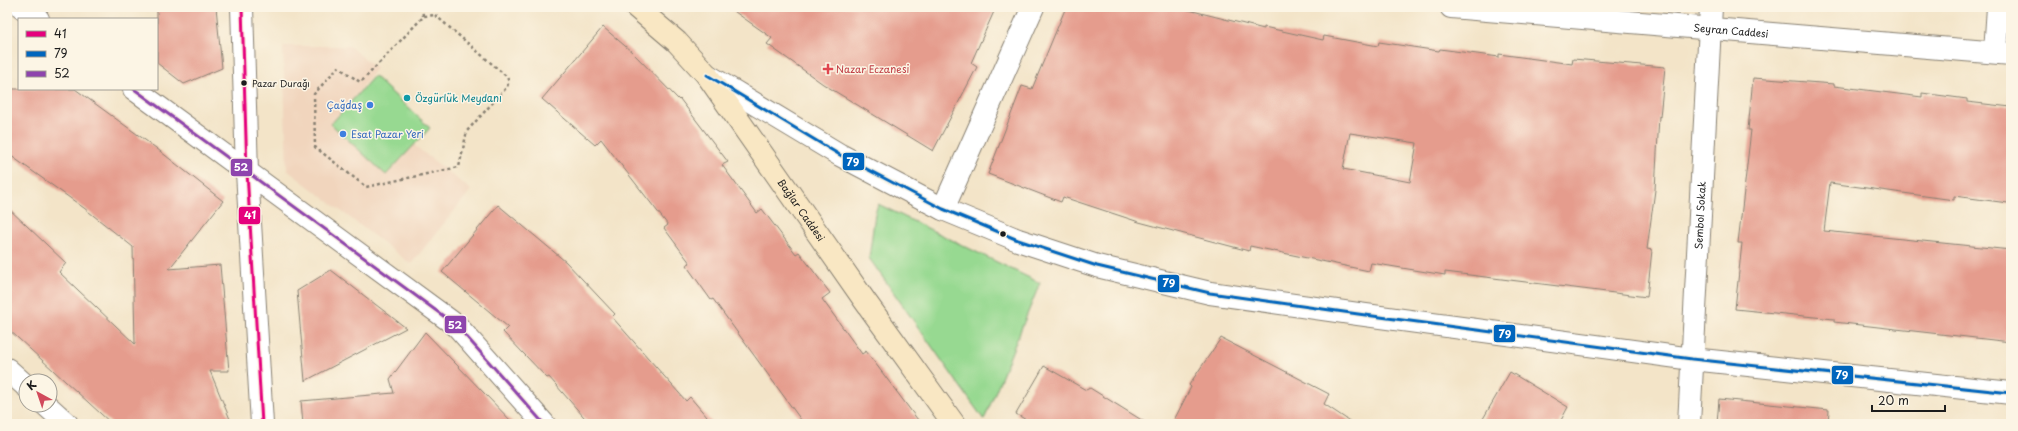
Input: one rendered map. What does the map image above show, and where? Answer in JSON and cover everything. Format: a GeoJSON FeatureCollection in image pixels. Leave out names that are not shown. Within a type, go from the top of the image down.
{"type":"FeatureCollection","features":[{"type":"Feature","properties":{"kind":"main road","name":"Bağlar Caddesi"},"geometry":{"type":"LineString","coordinates":[[636,7],[677,42],[707,75],[864,301],[954,424]]}},
{"type":"Feature","properties":{"kind":"street"},"geometry":{"type":"LineString","coordinates":[[22,7],[37,18]]}},
{"type":"Feature","properties":{"kind":"street"},"geometry":{"type":"LineString","coordinates":[[242,7],[247,172],[262,424]]}},
{"type":"Feature","properties":{"kind":"street"},"geometry":{"type":"LineString","coordinates":[[943,209],[1033,7]]}},
{"type":"Feature","properties":{"kind":"street","name":"Seyran Caddesi"},"geometry":{"type":"LineString","coordinates":[[1451,7],[1709,30],[2003,53]]}},
{"type":"Feature","properties":{"kind":"street","name":"Sembol Sokak"},"geometry":{"type":"LineString","coordinates":[[1689,424],[1711,7]]}},
{"type":"Feature","properties":{"kind":"street"},"geometry":{"type":"LineString","coordinates":[[1998,7],[2003,53]]}},
{"type":"Feature","properties":{"kind":"street"},"geometry":{"type":"LineString","coordinates":[[707,75],[840,155],[943,209],[1018,240],[1097,266],[1210,292],[1692,359],[2011,393]]}},
{"type":"Feature","properties":{"kind":"street"},"geometry":{"type":"LineString","coordinates":[[135,90],[457,326],[544,424]]}},
{"type":"Feature","properties":{"kind":"street"},"geometry":{"type":"LineString","coordinates":[[7,369],[18,379]]}},
{"type":"Feature","properties":{"kind":"street"},"geometry":{"type":"LineString","coordinates":[[55,413],[67,424]]}},
{"type":"Feature","properties":{"kind":"path"},"geometry":{"type":"LineString","coordinates":[[422,7],[424,16]]}},
{"type":"Feature","properties":{"kind":"path"},"geometry":{"type":"LineString","coordinates":[[435,15],[506,76],[509,81],[507,86],[467,131],[459,167],[366,187],[315,147],[314,94],[338,67],[360,82],[424,16],[435,15]]}},
{"type":"Feature","properties":{"kind":"shaded area","name":"Esat Pazar Yeri"},"geometry":{"type":"Polygon","coordinates":[[[283,46],[349,46],[376,68],[354,98],[471,190],[411,264],[287,170],[283,46]]]}},
{"type":"Feature","properties":{"kind":"green space"},"geometry":{"type":"Polygon","coordinates":[[[374,76],[430,128],[386,175],[331,124],[374,76]]]}},
{"type":"Feature","properties":{"kind":"green space"},"geometry":{"type":"Polygon","coordinates":[[[878,204],[1040,283],[984,420],[869,258],[875,214],[878,204]]]}},
{"type":"Feature","properties":{"kind":"building"},"geometry":{"type":"Polygon","coordinates":[[[157,7],[216,7],[222,68],[184,84],[158,64],[157,7]]]}},
{"type":"Feature","properties":{"kind":"building"},"geometry":{"type":"Polygon","coordinates":[[[728,7],[996,7],[971,63],[977,67],[933,151],[823,84],[767,44],[772,38],[728,7]]]}},
{"type":"Feature","properties":{"kind":"building"},"geometry":{"type":"Polygon","coordinates":[[[1066,7],[1177,7],[1264,29],[1264,27],[1323,40],[1324,36],[1378,46],[1379,42],[1439,51],[1440,49],[1499,57],[1499,54],[1572,64],[1573,59],[1665,67],[1660,117],[1659,116],[1655,190],[1647,249],[1652,250],[1647,297],[1445,272],[1445,275],[1371,263],[1369,271],[1250,246],[1249,251],[1139,222],[1063,197],[1061,202],[988,174],[1022,86],[1032,89],[1066,7]],[[1350,133],[1343,169],[1410,182],[1417,143],[1350,133]]]}},
{"type":"Feature","properties":{"kind":"building"},"geometry":{"type":"Polygon","coordinates":[[[603,27],[632,52],[679,100],[680,99],[728,162],[722,165],[757,213],[762,209],[796,254],[799,252],[830,293],[822,299],[862,354],[866,351],[921,424],[804,424],[713,299],[711,300],[686,265],[690,263],[664,228],[668,225],[601,139],[595,145],[542,99],[603,27]]]}},
{"type":"Feature","properties":{"kind":"building"},"geometry":{"type":"Polygon","coordinates":[[[1753,78],[1834,84],[1834,86],[1922,97],[1922,93],[1967,99],[1967,102],[2011,107],[2011,180],[2008,203],[1954,196],[1954,200],[1830,183],[1824,231],[2011,250],[2011,342],[1834,322],[1834,319],[1735,309],[1742,243],[1738,243],[1751,130],[1748,130],[1753,78]]]}},
{"type":"Feature","properties":{"kind":"building"},"geometry":{"type":"Polygon","coordinates":[[[7,89],[76,90],[156,148],[223,201],[169,269],[220,265],[229,371],[210,371],[232,424],[112,424],[58,373],[7,328],[7,207],[66,263],[59,272],[135,344],[133,247],[84,208],[7,153],[7,89]]]}},
{"type":"Feature","properties":{"kind":"building"},"geometry":{"type":"Polygon","coordinates":[[[498,205],[566,262],[615,314],[612,317],[686,401],[690,397],[713,424],[590,424],[549,377],[547,378],[503,332],[508,327],[442,272],[498,205]]]}},
{"type":"Feature","properties":{"kind":"building"},"geometry":{"type":"Polygon","coordinates":[[[331,270],[406,328],[305,381],[297,291],[331,270]]]}},
{"type":"Feature","properties":{"kind":"building"},"geometry":{"type":"Polygon","coordinates":[[[425,332],[514,424],[303,424],[301,401],[394,393],[390,379],[425,332]]]}},
{"type":"Feature","properties":{"kind":"building"},"geometry":{"type":"Polygon","coordinates":[[[1221,338],[1329,394],[1324,404],[1354,424],[1172,424],[1191,387],[1189,385],[1221,338]]]}},
{"type":"Feature","properties":{"kind":"building"},"geometry":{"type":"Polygon","coordinates":[[[1044,366],[1086,390],[1090,388],[1148,424],[1033,424],[1016,414],[1044,366]]]}},
{"type":"Feature","properties":{"kind":"building"},"geometry":{"type":"Polygon","coordinates":[[[1510,372],[1568,407],[1559,424],[1480,424],[1510,372]]]}},
{"type":"Feature","properties":{"kind":"building"},"geometry":{"type":"Polygon","coordinates":[[[1719,399],[1829,410],[1828,424],[1717,424],[1719,399]]]}},
{"type":"Feature","properties":{"kind":"transit line","name":"41"},"geometry":{"type":"LineString","coordinates":[[242,7],[247,172],[262,424]]}},
{"type":"Feature","properties":{"kind":"transit line","name":"79"},"geometry":{"type":"LineString","coordinates":[[707,75],[840,155],[943,209],[1018,240],[1097,266],[1210,293],[1358,314],[1692,359],[2011,393]]}},
{"type":"Feature","properties":{"kind":"transit line","name":"52"},"geometry":{"type":"LineString","coordinates":[[135,90],[457,326],[544,424]]}},
{"type":"Feature","properties":{"kind":"place","name":"Nazar Eczanesi"},"geometry":{"type":"Point","coordinates":[828,69]}},
{"type":"Feature","properties":{"kind":"place","name":"Pazar Durağı"},"geometry":{"type":"Point","coordinates":[244,83]}},
{"type":"Feature","properties":{"kind":"place","name":"Özgürlük Meydanı"},"geometry":{"type":"Point","coordinates":[407,98]}},
{"type":"Feature","properties":{"kind":"place","name":"Çağdaş"},"geometry":{"type":"Point","coordinates":[370,105]}},
{"type":"Feature","properties":{"kind":"place","name":"Esat Pazar Yeri"},"geometry":{"type":"Point","coordinates":[343,134]}}]}
